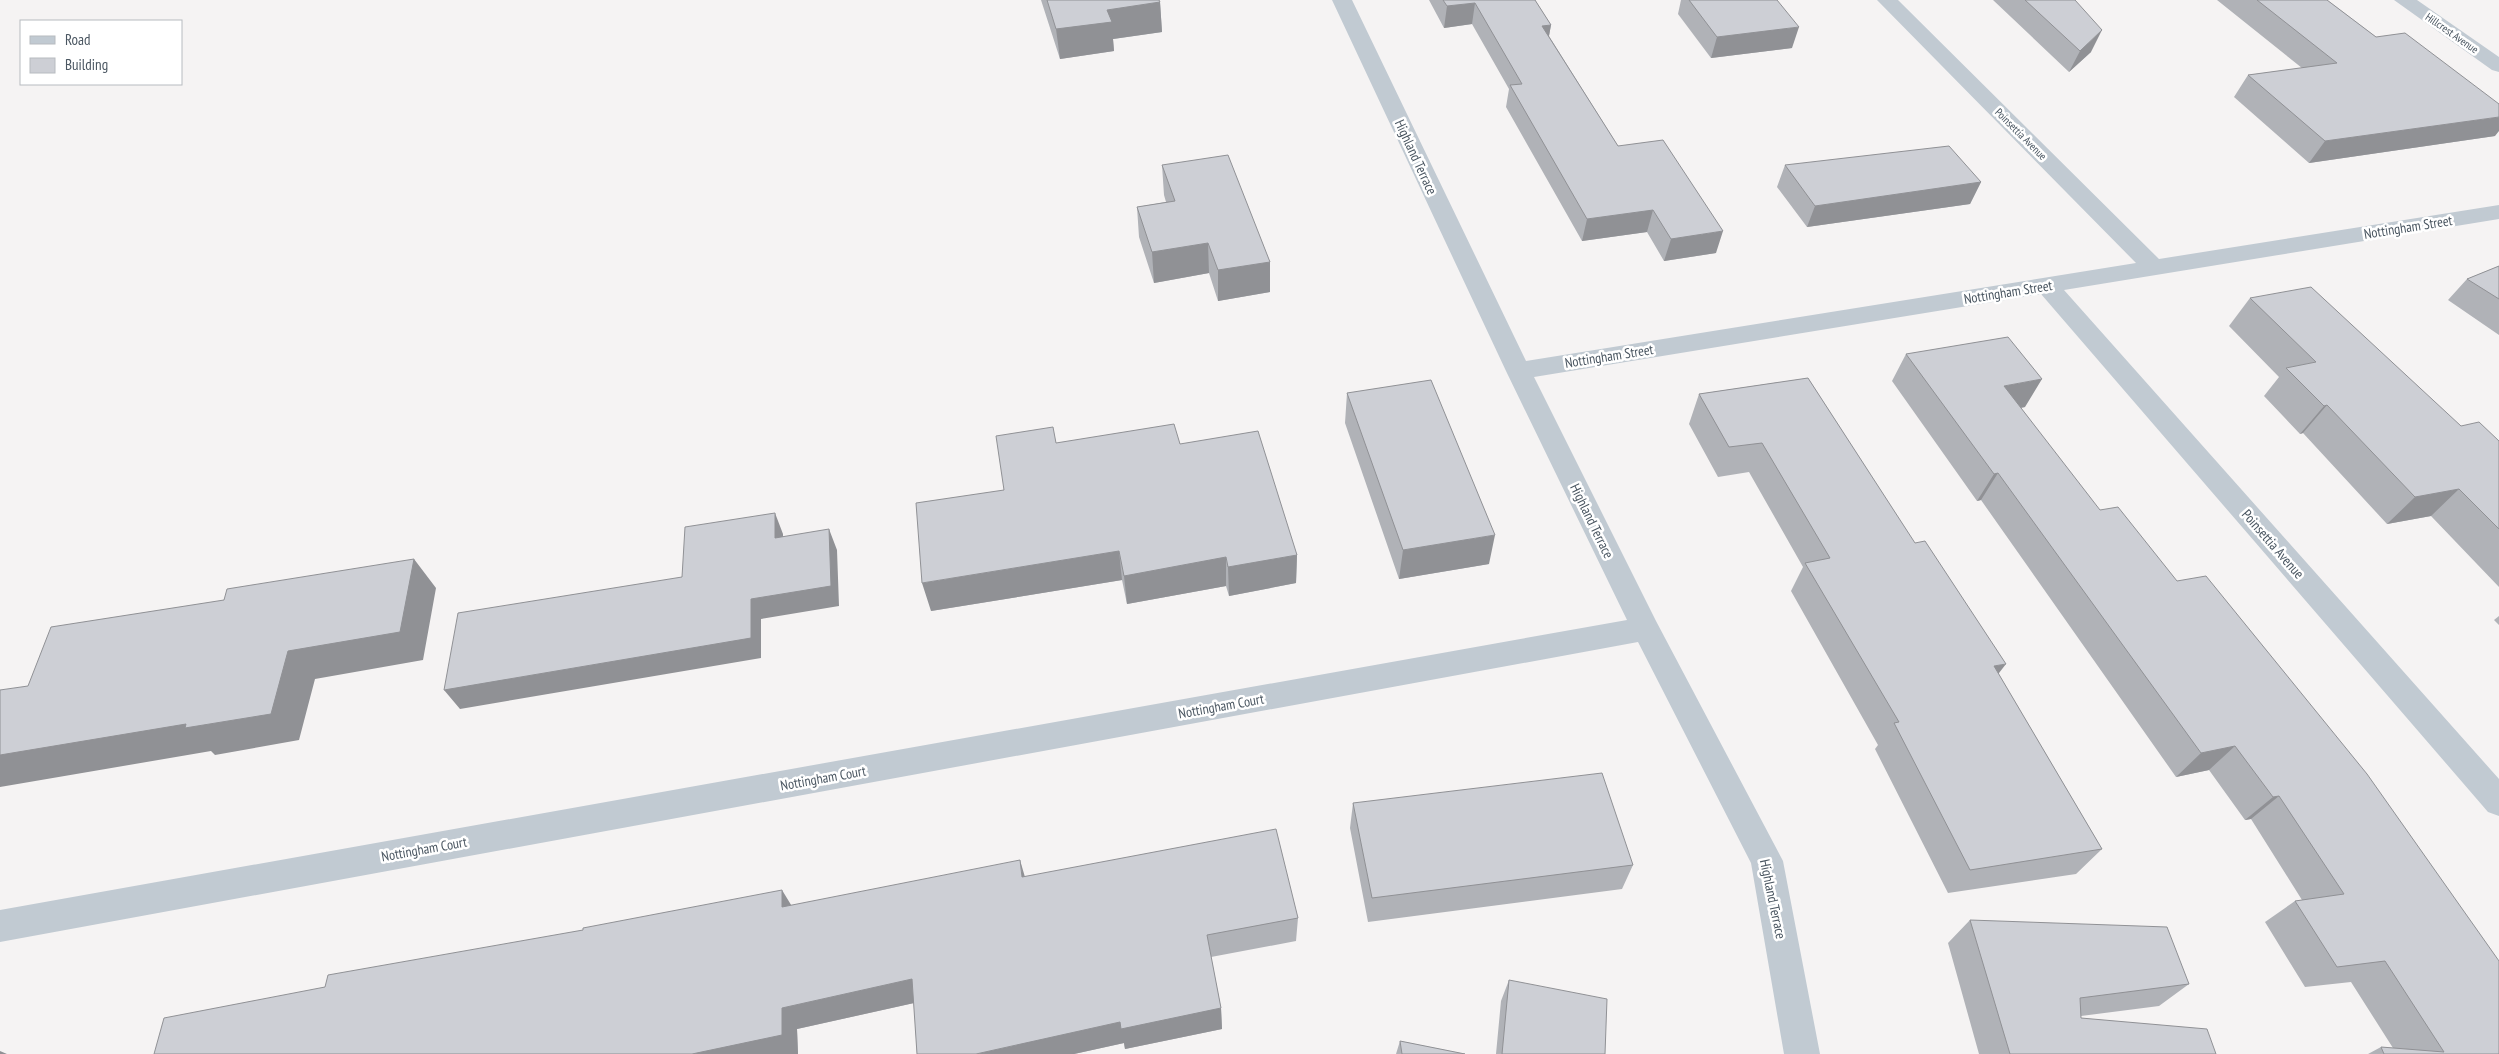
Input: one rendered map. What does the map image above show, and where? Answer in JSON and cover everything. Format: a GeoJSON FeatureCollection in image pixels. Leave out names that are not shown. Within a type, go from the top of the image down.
{"type":"FeatureCollection","features":[{"type":"Feature","properties":{"kind":"street","name":"Highland Terrace"},"geometry":{"type":"LineString","coordinates":[[1342,0],[1518,371],[1646,630],[1767,861],[1802,1054]]}},
{"type":"Feature","properties":{"kind":"street","name":"Poinsettia Avenue"},"geometry":{"type":"LineString","coordinates":[[1887,0],[2155,269]]}},
{"type":"Feature","properties":{"kind":"street","name":"Hillcrest Avenue"},"geometry":{"type":"LineString","coordinates":[[2404,0],[2499,66]]}},
{"type":"Feature","properties":{"kind":"street","name":"Nottingham Street"},"geometry":{"type":"LineString","coordinates":[[1518,371],[2499,212]]}},
{"type":"Feature","properties":{"kind":"street","name":"Poinsettia Avenue"},"geometry":{"type":"LineString","coordinates":[[2047,286],[2499,802]]}},
{"type":"Feature","properties":{"kind":"street","name":"Nottingham Court"},"geometry":{"type":"LineString","coordinates":[[0,926],[1646,630]]}},
{"type":"Feature","properties":{"kind":"building"},"geometry":{"type":"Polygon","coordinates":[[[1047,0],[1159,0],[1160,2],[1107,10],[1112,22],[1056,29],[1047,0]]]}},
{"type":"Feature","properties":{"kind":"building"},"geometry":{"type":"Polygon","coordinates":[[[1443,0],[1535,0],[1551,25],[1542,26],[1618,146],[1663,140],[1723,231],[1671,239],[1653,210],[1587,219],[1510,85],[1522,84],[1475,3],[1447,6],[1443,0]]]}},
{"type":"Feature","properties":{"kind":"building"},"geometry":{"type":"Polygon","coordinates":[[[1689,0],[1777,0],[1799,27],[1717,37],[1689,0]]]}},
{"type":"Feature","properties":{"kind":"building"},"geometry":{"type":"Polygon","coordinates":[[[2025,0],[2075,0],[2102,30],[2080,51],[2025,0]]]}},
{"type":"Feature","properties":{"kind":"building"},"geometry":{"type":"Polygon","coordinates":[[[2257,0],[2327,0],[2376,37],[2405,33],[2499,104],[2499,117],[2325,141],[2248,75],[2337,63],[2257,0]]]}},
{"type":"Feature","properties":{"kind":"building"},"geometry":{"type":"Polygon","coordinates":[[[1949,146],[1981,182],[1815,206],[1785,165],[1949,146]]]}},
{"type":"Feature","properties":{"kind":"building"},"geometry":{"type":"Polygon","coordinates":[[[1228,155],[1270,262],[1218,270],[1208,243],[1152,252],[1137,207],[1175,201],[1162,165],[1228,155]]]}},
{"type":"Feature","properties":{"kind":"building"},"geometry":{"type":"Polygon","coordinates":[[[2499,266],[2499,299],[2467,279],[2499,266]]]}},
{"type":"Feature","properties":{"kind":"building"},"geometry":{"type":"Polygon","coordinates":[[[2311,287],[2461,426],[2479,422],[2499,441],[2499,529],[2459,489],[2415,497],[2327,405],[2324,406],[2286,368],[2316,362],[2250,298],[2311,287]]]}},
{"type":"Feature","properties":{"kind":"building"},"geometry":{"type":"Polygon","coordinates":[[[2008,337],[2042,379],[2004,386],[2100,510],[2118,507],[2177,581],[2206,576],[2367,774],[2499,961],[2499,1054],[2384,1054],[2381,1047],[2444,1052],[2385,961],[2337,967],[2295,901],[2344,894],[2279,796],[2273,797],[2235,746],[2201,753],[1998,473],[1994,474],[1906,354],[2008,337]]]}},
{"type":"Feature","properties":{"kind":"building"},"geometry":{"type":"Polygon","coordinates":[[[1808,378],[1915,543],[1925,541],[2006,664],[1994,666],[2102,849],[1970,870],[1894,723],[1899,722],[1805,563],[1830,558],[1762,443],[1729,447],[1699,394],[1808,378]]]}},
{"type":"Feature","properties":{"kind":"building"},"geometry":{"type":"Polygon","coordinates":[[[1431,380],[1495,535],[1403,550],[1347,393],[1431,380]]]}},
{"type":"Feature","properties":{"kind":"building"},"geometry":{"type":"Polygon","coordinates":[[[1174,424],[1180,444],[1258,431],[1297,555],[1228,567],[1226,557],[1124,576],[1119,551],[922,583],[916,503],[1004,490],[996,436],[1053,427],[1056,443],[1174,424]]]}},
{"type":"Feature","properties":{"kind":"building"},"geometry":{"type":"Polygon","coordinates":[[[775,513],[775,538],[829,529],[831,586],[751,599],[751,638],[444,690],[458,613],[682,577],[685,527],[775,513]]]}},
{"type":"Feature","properties":{"kind":"building"},"geometry":{"type":"Polygon","coordinates":[[[414,559],[400,632],[288,651],[271,714],[185,728],[186,724],[0,755],[0,690],[28,686],[51,627],[224,600],[227,589],[414,559]]]}},
{"type":"Feature","properties":{"kind":"building"},"geometry":{"type":"Polygon","coordinates":[[[1602,773],[1633,865],[1372,898],[1353,803],[1602,773]]]}},
{"type":"Feature","properties":{"kind":"building"},"geometry":{"type":"Polygon","coordinates":[[[1276,829],[1298,918],[1207,935],[1221,1008],[1121,1029],[1120,1022],[976,1054],[917,1054],[912,979],[782,1008],[782,1035],[692,1054],[154,1054],[164,1018],[325,987],[328,975],[583,930],[583,928],[782,890],[782,907],[1020,860],[1022,877],[1276,829]]]}},
{"type":"Feature","properties":{"kind":"building"},"geometry":{"type":"Polygon","coordinates":[[[1970,920],[2167,927],[2189,984],[2080,998],[2081,1018],[2207,1029],[2216,1054],[2010,1054],[1970,920]]]}},
{"type":"Feature","properties":{"kind":"building"},"geometry":{"type":"Polygon","coordinates":[[[1509,980],[1607,999],[1605,1054],[1502,1054],[1509,980]]]}},
{"type":"Feature","properties":{"kind":"building"},"geometry":{"type":"Polygon","coordinates":[[[1400,1041],[1465,1054],[1402,1054],[1400,1041]]]}}]}
